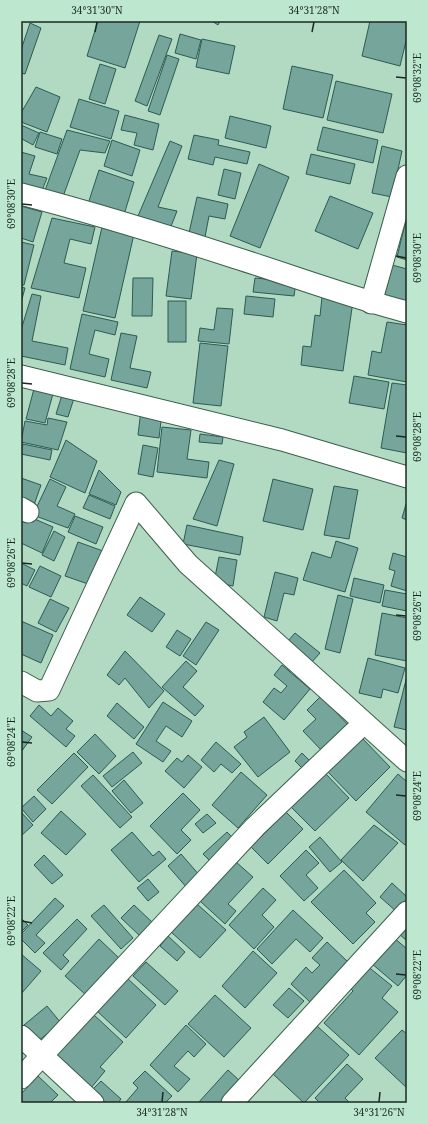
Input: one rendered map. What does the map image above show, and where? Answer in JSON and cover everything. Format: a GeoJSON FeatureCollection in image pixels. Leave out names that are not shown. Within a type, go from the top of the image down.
{"type":"FeatureCollection","features":[{"type":"Feature","properties":{"kind":"street"},"geometry":{"type":"LineString","coordinates":[[371,303],[407,176]]}},
{"type":"Feature","properties":{"kind":"street"},"geometry":{"type":"LineString","coordinates":[[21,194],[106,217],[371,303],[407,312]]}},
{"type":"Feature","properties":{"kind":"street"},"geometry":{"type":"LineString","coordinates":[[21,376],[282,440],[407,477]]}},
{"type":"Feature","properties":{"kind":"street"},"geometry":{"type":"LineString","coordinates":[[21,682],[37,691],[49,690],[136,503],[188,564],[407,761]]}},
{"type":"Feature","properties":{"kind":"street"},"geometry":{"type":"LineString","coordinates":[[21,1078],[255,827],[364,723]]}},
{"type":"Feature","properties":{"kind":"street"},"geometry":{"type":"LineString","coordinates":[[232,1103],[407,912]]}},
{"type":"Feature","properties":{"kind":"street"},"geometry":{"type":"LineString","coordinates":[[21,1036],[93,1103]]}},
{"type":"Feature","properties":{"kind":"building"},"geometry":{"type":"Polygon","coordinates":[[[98,21],[140,21],[125,68],[87,56],[98,21]]]}},
{"type":"Feature","properties":{"kind":"building"},"geometry":{"type":"Polygon","coordinates":[[[212,21],[220,21],[218,25],[212,21]]]}},
{"type":"Feature","properties":{"kind":"building"},"geometry":{"type":"Polygon","coordinates":[[[370,21],[407,21],[407,37],[400,66],[362,56],[370,21]]]}},
{"type":"Feature","properties":{"kind":"building"},"geometry":{"type":"Polygon","coordinates":[[[30,23],[41,28],[25,74],[21,73],[21,50],[30,23]]]}},
{"type":"Feature","properties":{"kind":"building"},"geometry":{"type":"Polygon","coordinates":[[[180,34],[201,40],[196,59],[175,53],[180,34]]]}},
{"type":"Feature","properties":{"kind":"building"},"geometry":{"type":"Polygon","coordinates":[[[159,35],[172,39],[147,106],[135,101],[159,35]]]}},
{"type":"Feature","properties":{"kind":"building"},"geometry":{"type":"Polygon","coordinates":[[[202,39],[235,46],[229,74],[196,67],[202,39]]]}},
{"type":"Feature","properties":{"kind":"building"},"geometry":{"type":"Polygon","coordinates":[[[167,55],[179,59],[160,115],[148,111],[167,55]]]}},
{"type":"Feature","properties":{"kind":"building"},"geometry":{"type":"Polygon","coordinates":[[[100,64],[116,69],[105,104],[89,99],[100,64]]]}},
{"type":"Feature","properties":{"kind":"building"},"geometry":{"type":"Polygon","coordinates":[[[292,66],[333,75],[323,118],[283,109],[292,66]]]}},
{"type":"Feature","properties":{"kind":"building"},"geometry":{"type":"Polygon","coordinates":[[[336,81],[392,94],[383,133],[327,120],[336,81]]]}},
{"type":"Feature","properties":{"kind":"building"},"geometry":{"type":"Polygon","coordinates":[[[36,87],[60,97],[47,132],[21,122],[21,113],[36,87]]]}},
{"type":"Feature","properties":{"kind":"building"},"geometry":{"type":"Polygon","coordinates":[[[79,99],[119,111],[111,139],[70,127],[79,99]]]}},
{"type":"Feature","properties":{"kind":"building"},"geometry":{"type":"Polygon","coordinates":[[[125,115],[159,124],[153,150],[134,145],[137,133],[121,130],[125,115]]]}},
{"type":"Feature","properties":{"kind":"building"},"geometry":{"type":"Polygon","coordinates":[[[230,116],[271,126],[266,148],[225,138],[230,116]]]}},
{"type":"Feature","properties":{"kind":"building"},"geometry":{"type":"Polygon","coordinates":[[[21,125],[39,133],[33,145],[22,139],[21,141],[21,125]]]}},
{"type":"Feature","properties":{"kind":"building"},"geometry":{"type":"Polygon","coordinates":[[[323,127],[378,140],[373,163],[317,150],[323,127]]]}},
{"type":"Feature","properties":{"kind":"building"},"geometry":{"type":"Polygon","coordinates":[[[67,130],[110,141],[105,153],[80,150],[61,202],[43,196],[67,130]]]}},
{"type":"Feature","properties":{"kind":"building"},"geometry":{"type":"Polygon","coordinates":[[[40,132],[62,139],[57,154],[35,147],[40,132]]]}},
{"type":"Feature","properties":{"kind":"building"},"geometry":{"type":"Polygon","coordinates":[[[194,135],[219,140],[218,145],[250,152],[247,164],[215,157],[213,165],[188,159],[194,135]]]}},
{"type":"Feature","properties":{"kind":"building"},"geometry":{"type":"Polygon","coordinates":[[[112,140],[140,150],[132,176],[104,166],[112,140]]]}},
{"type":"Feature","properties":{"kind":"building"},"geometry":{"type":"Polygon","coordinates":[[[170,141],[182,146],[158,207],[177,211],[170,229],[135,223],[170,141]]]}},
{"type":"Feature","properties":{"kind":"building"},"geometry":{"type":"Polygon","coordinates":[[[382,146],[402,151],[392,197],[372,193],[382,146]]]}},
{"type":"Feature","properties":{"kind":"building"},"geometry":{"type":"Polygon","coordinates":[[[21,152],[35,156],[29,174],[47,178],[41,193],[21,187],[21,152]]]}},
{"type":"Feature","properties":{"kind":"building"},"geometry":{"type":"Polygon","coordinates":[[[311,154],[355,164],[350,184],[306,174],[311,154]]]}},
{"type":"Feature","properties":{"kind":"building"},"geometry":{"type":"Polygon","coordinates":[[[259,164],[289,177],[260,248],[230,236],[259,164]]]}},
{"type":"Feature","properties":{"kind":"building"},"geometry":{"type":"Polygon","coordinates":[[[224,169],[241,173],[235,199],[218,195],[224,169]]]}},
{"type":"Feature","properties":{"kind":"building"},"geometry":{"type":"Polygon","coordinates":[[[99,170],[134,182],[123,218],[87,207],[99,170]]]}},
{"type":"Feature","properties":{"kind":"building"},"geometry":{"type":"Polygon","coordinates":[[[330,196],[373,213],[358,249],[315,231],[330,196]]]}},
{"type":"Feature","properties":{"kind":"building"},"geometry":{"type":"Polygon","coordinates":[[[197,197],[228,204],[225,219],[209,216],[205,237],[189,233],[197,197]]]}},
{"type":"Feature","properties":{"kind":"building"},"geometry":{"type":"Polygon","coordinates":[[[21,206],[42,212],[33,242],[21,238],[21,206]]]}},
{"type":"Feature","properties":{"kind":"building"},"geometry":{"type":"Polygon","coordinates":[[[52,218],[95,227],[91,244],[70,239],[64,263],[86,268],[79,298],[31,288],[52,218]]]}},
{"type":"Feature","properties":{"kind":"building"},"geometry":{"type":"Polygon","coordinates":[[[407,220],[407,260],[397,257],[407,220]]]}},
{"type":"Feature","properties":{"kind":"building"},"geometry":{"type":"Polygon","coordinates":[[[102,227],[134,234],[115,318],[83,311],[102,227]]]}},
{"type":"Feature","properties":{"kind":"building"},"geometry":{"type":"Polygon","coordinates":[[[21,242],[34,245],[24,285],[21,285],[21,242]]]}},
{"type":"Feature","properties":{"kind":"building"},"geometry":{"type":"Polygon","coordinates":[[[172,251],[197,254],[191,299],[166,296],[172,251]]]}},
{"type":"Feature","properties":{"kind":"building"},"geometry":{"type":"Polygon","coordinates":[[[392,265],[407,269],[407,303],[384,296],[392,265]]]}},
{"type":"Feature","properties":{"kind":"building"},"geometry":{"type":"Polygon","coordinates":[[[133,278],[153,278],[152,316],[132,316],[133,278]]]}},
{"type":"Feature","properties":{"kind":"building"},"geometry":{"type":"Polygon","coordinates":[[[255,278],[296,282],[294,296],[253,292],[255,278]]]}},
{"type":"Feature","properties":{"kind":"building"},"geometry":{"type":"Polygon","coordinates":[[[21,287],[25,288],[21,303],[21,287]]]}},
{"type":"Feature","properties":{"kind":"building"},"geometry":{"type":"Polygon","coordinates":[[[32,294],[41,296],[32,341],[68,348],[65,365],[21,356],[21,330],[32,294]]]}},
{"type":"Feature","properties":{"kind":"building"},"geometry":{"type":"Polygon","coordinates":[[[246,296],[275,299],[273,317],[244,314],[246,296]]]}},
{"type":"Feature","properties":{"kind":"building"},"geometry":{"type":"Polygon","coordinates":[[[322,297],[353,301],[343,371],[301,365],[303,346],[311,347],[315,315],[320,316],[322,297]]]}},
{"type":"Feature","properties":{"kind":"building"},"geometry":{"type":"Polygon","coordinates":[[[168,301],[186,301],[186,342],[168,342],[168,301]]]}},
{"type":"Feature","properties":{"kind":"building"},"geometry":{"type":"Polygon","coordinates":[[[217,308],[233,309],[229,344],[198,341],[200,328],[214,330],[217,308]]]}},
{"type":"Feature","properties":{"kind":"building"},"geometry":{"type":"Polygon","coordinates":[[[82,314],[118,322],[115,335],[95,330],[89,354],[109,359],[105,377],[70,369],[82,314]]]}},
{"type":"Feature","properties":{"kind":"building"},"geometry":{"type":"Polygon","coordinates":[[[387,322],[407,325],[407,382],[368,375],[372,351],[381,353],[387,322]]]}},
{"type":"Feature","properties":{"kind":"building"},"geometry":{"type":"Polygon","coordinates":[[[121,333],[137,336],[130,368],[151,372],[147,388],[111,380],[121,333]]]}},
{"type":"Feature","properties":{"kind":"building"},"geometry":{"type":"Polygon","coordinates":[[[200,343],[228,346],[221,406],[193,403],[200,343]]]}},
{"type":"Feature","properties":{"kind":"building"},"geometry":{"type":"Polygon","coordinates":[[[354,376],[389,382],[384,409],[349,403],[354,376]]]}},
{"type":"Feature","properties":{"kind":"building"},"geometry":{"type":"Polygon","coordinates":[[[392,383],[407,385],[407,453],[381,448],[392,383]]]}},
{"type":"Feature","properties":{"kind":"building"},"geometry":{"type":"Polygon","coordinates":[[[35,385],[54,390],[45,423],[26,419],[35,385]]]}},
{"type":"Feature","properties":{"kind":"building"},"geometry":{"type":"Polygon","coordinates":[[[63,392],[75,395],[68,417],[56,414],[63,392]]]}},
{"type":"Feature","properties":{"kind":"building"},"geometry":{"type":"Polygon","coordinates":[[[141,410],[162,413],[159,438],[138,435],[141,410]]]}},
{"type":"Feature","properties":{"kind":"building"},"geometry":{"type":"Polygon","coordinates":[[[48,418],[67,422],[58,450],[21,442],[25,421],[47,425],[48,418]]]}},
{"type":"Feature","properties":{"kind":"building"},"geometry":{"type":"Polygon","coordinates":[[[162,427],[191,430],[187,459],[209,462],[207,478],[157,472],[162,427]]]}},
{"type":"Feature","properties":{"kind":"building"},"geometry":{"type":"Polygon","coordinates":[[[200,434],[223,437],[222,444],[199,442],[200,434]]]}},
{"type":"Feature","properties":{"kind":"building"},"geometry":{"type":"Polygon","coordinates":[[[66,440],[97,461],[85,493],[50,477],[66,440]]]}},
{"type":"Feature","properties":{"kind":"building"},"geometry":{"type":"Polygon","coordinates":[[[23,444],[52,450],[50,460],[21,454],[23,444]]]}},
{"type":"Feature","properties":{"kind":"building"},"geometry":{"type":"Polygon","coordinates":[[[143,445],[158,448],[153,477],[138,474],[143,445]]]}},
{"type":"Feature","properties":{"kind":"building"},"geometry":{"type":"Polygon","coordinates":[[[219,460],[234,464],[217,526],[193,519],[219,460]]]}},
{"type":"Feature","properties":{"kind":"building"},"geometry":{"type":"Polygon","coordinates":[[[99,470],[121,492],[116,505],[89,494],[99,470]]]}},
{"type":"Feature","properties":{"kind":"building"},"geometry":{"type":"Polygon","coordinates":[[[21,478],[41,485],[34,505],[21,501],[21,478]]]}},
{"type":"Feature","properties":{"kind":"building"},"geometry":{"type":"Polygon","coordinates":[[[50,479],[66,487],[57,506],[75,514],[68,528],[33,515],[50,479]]]}},
{"type":"Feature","properties":{"kind":"building"},"geometry":{"type":"Polygon","coordinates":[[[273,479],[313,489],[303,530],[263,521],[273,479]]]}},
{"type":"Feature","properties":{"kind":"building"},"geometry":{"type":"Polygon","coordinates":[[[334,486],[358,490],[349,539],[324,535],[334,486]]]}},
{"type":"Feature","properties":{"kind":"building"},"geometry":{"type":"Polygon","coordinates":[[[89,495],[115,506],[110,519],[83,508],[89,495]]]}},
{"type":"Feature","properties":{"kind":"building"},"geometry":{"type":"Polygon","coordinates":[[[407,504],[407,520],[402,518],[407,504]]]}},
{"type":"Feature","properties":{"kind":"building"},"geometry":{"type":"Polygon","coordinates":[[[21,513],[53,527],[42,553],[21,543],[21,513]]]}},
{"type":"Feature","properties":{"kind":"building"},"geometry":{"type":"Polygon","coordinates":[[[75,516],[103,527],[96,544],[68,532],[75,516]]]}},
{"type":"Feature","properties":{"kind":"building"},"geometry":{"type":"Polygon","coordinates":[[[187,525],[243,537],[240,555],[183,544],[187,525]]]}},
{"type":"Feature","properties":{"kind":"building"},"geometry":{"type":"Polygon","coordinates":[[[54,531],[65,537],[54,561],[42,555],[54,531]]]}},
{"type":"Feature","properties":{"kind":"building"},"geometry":{"type":"Polygon","coordinates":[[[336,541],[358,548],[345,592],[303,580],[312,552],[331,558],[336,541]]]}},
{"type":"Feature","properties":{"kind":"building"},"geometry":{"type":"Polygon","coordinates":[[[78,542],[103,551],[91,585],[65,576],[78,542]]]}},
{"type":"Feature","properties":{"kind":"building"},"geometry":{"type":"Polygon","coordinates":[[[393,553],[407,557],[407,591],[391,586],[395,571],[389,569],[393,553]]]}},
{"type":"Feature","properties":{"kind":"building"},"geometry":{"type":"Polygon","coordinates":[[[219,557],[237,560],[233,586],[214,582],[219,557]]]}},
{"type":"Feature","properties":{"kind":"building"},"geometry":{"type":"Polygon","coordinates":[[[21,563],[35,570],[27,586],[21,583],[21,563]]]}},
{"type":"Feature","properties":{"kind":"building"},"geometry":{"type":"Polygon","coordinates":[[[40,566],[61,576],[51,597],[29,587],[40,566]]]}},
{"type":"Feature","properties":{"kind":"building"},"geometry":{"type":"Polygon","coordinates":[[[275,572],[298,578],[294,595],[284,593],[277,621],[264,617],[275,572]]]}},
{"type":"Feature","properties":{"kind":"building"},"geometry":{"type":"Polygon","coordinates":[[[354,578],[384,585],[380,603],[350,596],[354,578]]]}},
{"type":"Feature","properties":{"kind":"building"},"geometry":{"type":"Polygon","coordinates":[[[385,590],[407,594],[407,611],[382,606],[385,590]]]}},
{"type":"Feature","properties":{"kind":"building"},"geometry":{"type":"Polygon","coordinates":[[[338,595],[353,599],[340,653],[325,649],[338,595]]]}},
{"type":"Feature","properties":{"kind":"building"},"geometry":{"type":"Polygon","coordinates":[[[140,597],[165,614],[152,632],[127,615],[140,597]]]}},
{"type":"Feature","properties":{"kind":"building"},"geometry":{"type":"Polygon","coordinates":[[[50,599],[69,608],[56,632],[38,623],[50,599]]]}},
{"type":"Feature","properties":{"kind":"building"},"geometry":{"type":"Polygon","coordinates":[[[382,613],[407,618],[407,661],[375,655],[382,613]]]}},
{"type":"Feature","properties":{"kind":"building"},"geometry":{"type":"Polygon","coordinates":[[[21,621],[53,635],[41,663],[21,654],[21,621]]]}},
{"type":"Feature","properties":{"kind":"building"},"geometry":{"type":"Polygon","coordinates":[[[206,622],[219,630],[196,665],[183,656],[206,622]]]}},
{"type":"Feature","properties":{"kind":"building"},"geometry":{"type":"Polygon","coordinates":[[[177,630],[191,639],[180,656],[166,647],[177,630]]]}},
{"type":"Feature","properties":{"kind":"building"},"geometry":{"type":"Polygon","coordinates":[[[295,633],[320,653],[311,663],[287,642],[295,633]]]}},
{"type":"Feature","properties":{"kind":"building"},"geometry":{"type":"Polygon","coordinates":[[[125,651],[164,691],[149,708],[125,678],[119,685],[107,675],[125,651]]]}},
{"type":"Feature","properties":{"kind":"building"},"geometry":{"type":"Polygon","coordinates":[[[368,658],[405,668],[398,693],[383,689],[381,698],[359,693],[368,658]]]}},
{"type":"Feature","properties":{"kind":"building"},"geometry":{"type":"Polygon","coordinates":[[[186,661],[197,671],[183,687],[204,706],[195,716],[162,687],[186,661]]]}},
{"type":"Feature","properties":{"kind":"building"},"geometry":{"type":"Polygon","coordinates":[[[282,665],[310,689],[284,720],[263,702],[274,688],[281,693],[287,686],[274,675],[282,665]]]}},
{"type":"Feature","properties":{"kind":"building"},"geometry":{"type":"Polygon","coordinates":[[[407,676],[407,730],[394,727],[407,676]]]}},
{"type":"Feature","properties":{"kind":"building"},"geometry":{"type":"Polygon","coordinates":[[[321,696],[350,727],[324,753],[303,731],[316,719],[307,710],[321,696]]]}},
{"type":"Feature","properties":{"kind":"building"},"geometry":{"type":"Polygon","coordinates":[[[163,702],[192,721],[182,737],[166,726],[156,741],[171,751],[163,762],[136,744],[163,702]]]}},
{"type":"Feature","properties":{"kind":"building"},"geometry":{"type":"Polygon","coordinates":[[[117,703],[144,727],[134,739],[107,716],[117,703]]]}},
{"type":"Feature","properties":{"kind":"building"},"geometry":{"type":"Polygon","coordinates":[[[39,705],[51,716],[58,708],[73,721],[66,729],[75,736],[66,747],[30,716],[39,705]]]}},
{"type":"Feature","properties":{"kind":"building"},"geometry":{"type":"Polygon","coordinates":[[[264,717],[290,752],[258,777],[234,747],[247,737],[244,732],[264,717]]]}},
{"type":"Feature","properties":{"kind":"building"},"geometry":{"type":"Polygon","coordinates":[[[21,730],[32,737],[21,752],[21,730]]]}},
{"type":"Feature","properties":{"kind":"building"},"geometry":{"type":"Polygon","coordinates":[[[95,734],[116,756],[99,774],[77,752],[95,734]]]}},
{"type":"Feature","properties":{"kind":"building"},"geometry":{"type":"Polygon","coordinates":[[[362,738],[390,767],[356,801],[328,772],[362,738]]]}},
{"type":"Feature","properties":{"kind":"building"},"geometry":{"type":"Polygon","coordinates":[[[216,742],[241,764],[232,773],[221,764],[214,772],[201,760],[216,742]]]}},
{"type":"Feature","properties":{"kind":"building"},"geometry":{"type":"Polygon","coordinates":[[[133,752],[142,763],[112,787],[103,776],[133,752]]]}},
{"type":"Feature","properties":{"kind":"building"},"geometry":{"type":"Polygon","coordinates":[[[74,753],[88,767],[52,804],[37,790],[74,753]]]}},
{"type":"Feature","properties":{"kind":"building"},"geometry":{"type":"Polygon","coordinates":[[[302,753],[314,765],[307,773],[295,761],[302,753]]]}},
{"type":"Feature","properties":{"kind":"building"},"geometry":{"type":"Polygon","coordinates":[[[188,755],[202,767],[184,788],[165,771],[177,758],[182,762],[188,755]]]}},
{"type":"Feature","properties":{"kind":"building"},"geometry":{"type":"Polygon","coordinates":[[[241,772],[267,795],[238,828],[212,805],[241,772]]]}},
{"type":"Feature","properties":{"kind":"building"},"geometry":{"type":"Polygon","coordinates":[[[325,773],[349,798],[315,831],[291,807],[325,773]]]}},
{"type":"Feature","properties":{"kind":"building"},"geometry":{"type":"Polygon","coordinates":[[[398,774],[407,782],[407,843],[405,845],[366,812],[398,774]]]}},
{"type":"Feature","properties":{"kind":"building"},"geometry":{"type":"Polygon","coordinates":[[[93,775],[132,817],[120,828],[81,786],[93,775]]]}},
{"type":"Feature","properties":{"kind":"building"},"geometry":{"type":"Polygon","coordinates":[[[124,780],[143,803],[131,813],[112,791],[124,780]]]}},
{"type":"Feature","properties":{"kind":"building"},"geometry":{"type":"Polygon","coordinates":[[[183,793],[200,810],[181,830],[191,840],[177,854],[150,826],[183,793]]]}},
{"type":"Feature","properties":{"kind":"building"},"geometry":{"type":"Polygon","coordinates":[[[34,796],[46,809],[33,822],[21,808],[34,796]]]}},
{"type":"Feature","properties":{"kind":"building"},"geometry":{"type":"Polygon","coordinates":[[[61,811],[86,834],[66,855],[41,833],[61,811]]]}},
{"type":"Feature","properties":{"kind":"building"},"geometry":{"type":"Polygon","coordinates":[[[21,812],[33,825],[21,836],[21,812]]]}},
{"type":"Feature","properties":{"kind":"building"},"geometry":{"type":"Polygon","coordinates":[[[286,812],[303,829],[268,864],[251,847],[286,812]]]}},
{"type":"Feature","properties":{"kind":"building"},"geometry":{"type":"Polygon","coordinates":[[[207,814],[216,823],[203,833],[195,824],[207,814]]]}},
{"type":"Feature","properties":{"kind":"building"},"geometry":{"type":"Polygon","coordinates":[[[374,825],[398,843],[363,881],[341,860],[374,825]]]}},
{"type":"Feature","properties":{"kind":"building"},"geometry":{"type":"Polygon","coordinates":[[[132,832],[153,856],[159,851],[166,859],[139,882],[111,850],[132,832]]]}},
{"type":"Feature","properties":{"kind":"building"},"geometry":{"type":"Polygon","coordinates":[[[227,832],[237,842],[213,864],[203,854],[227,832]]]}},
{"type":"Feature","properties":{"kind":"building"},"geometry":{"type":"Polygon","coordinates":[[[320,837],[342,862],[330,872],[309,847],[320,837]]]}},
{"type":"Feature","properties":{"kind":"building"},"geometry":{"type":"Polygon","coordinates":[[[306,850],[319,863],[306,875],[318,888],[304,901],[280,876],[306,850]]]}},
{"type":"Feature","properties":{"kind":"building"},"geometry":{"type":"Polygon","coordinates":[[[181,854],[201,877],[188,889],[168,866],[181,854]]]}},
{"type":"Feature","properties":{"kind":"building"},"geometry":{"type":"Polygon","coordinates":[[[44,855],[63,875],[52,884],[34,865],[44,855]]]}},
{"type":"Feature","properties":{"kind":"building"},"geometry":{"type":"Polygon","coordinates":[[[236,862],[253,877],[228,904],[236,911],[225,924],[200,901],[236,862]]]}},
{"type":"Feature","properties":{"kind":"building"},"geometry":{"type":"Polygon","coordinates":[[[344,870],[376,903],[366,913],[375,922],[353,944],[311,902],[344,870]]]}},
{"type":"Feature","properties":{"kind":"building"},"geometry":{"type":"Polygon","coordinates":[[[148,879],[159,892],[148,901],[137,888],[148,879]]]}},
{"type":"Feature","properties":{"kind":"building"},"geometry":{"type":"Polygon","coordinates":[[[392,883],[407,897],[407,901],[397,912],[380,897],[392,883]]]}},
{"type":"Feature","properties":{"kind":"building"},"geometry":{"type":"Polygon","coordinates":[[[263,888],[276,900],[262,915],[274,927],[254,949],[229,925],[263,888]]]}},
{"type":"Feature","properties":{"kind":"building"},"geometry":{"type":"Polygon","coordinates":[[[55,898],[64,906],[36,935],[45,943],[35,953],[21,939],[21,934],[55,898]]]}},
{"type":"Feature","properties":{"kind":"building"},"geometry":{"type":"Polygon","coordinates":[[[197,904],[226,930],[200,958],[171,932],[197,904]]]}},
{"type":"Feature","properties":{"kind":"building"},"geometry":{"type":"Polygon","coordinates":[[[104,905],[133,938],[121,949],[91,916],[104,905]]]}},
{"type":"Feature","properties":{"kind":"building"},"geometry":{"type":"Polygon","coordinates":[[[134,905],[153,923],[140,936],[121,918],[134,905]]]}},
{"type":"Feature","properties":{"kind":"building"},"geometry":{"type":"Polygon","coordinates":[[[293,910],[323,938],[310,952],[296,939],[272,964],[257,949],[293,910]]]}},
{"type":"Feature","properties":{"kind":"building"},"geometry":{"type":"Polygon","coordinates":[[[21,918],[28,925],[21,932],[21,918]]]}},
{"type":"Feature","properties":{"kind":"building"},"geometry":{"type":"Polygon","coordinates":[[[77,919],[87,929],[63,955],[69,961],[61,970],[43,953],[77,919]]]}},
{"type":"Feature","properties":{"kind":"building"},"geometry":{"type":"Polygon","coordinates":[[[407,923],[407,941],[398,933],[407,923]]]}},
{"type":"Feature","properties":{"kind":"building"},"geometry":{"type":"Polygon","coordinates":[[[168,936],[185,952],[177,961],[160,946],[168,936]]]}},
{"type":"Feature","properties":{"kind":"building"},"geometry":{"type":"Polygon","coordinates":[[[393,937],[407,949],[407,975],[398,986],[371,963],[393,937]]]}},
{"type":"Feature","properties":{"kind":"building"},"geometry":{"type":"Polygon","coordinates":[[[99,939],[120,959],[86,995],[65,976],[99,939]]]}},
{"type":"Feature","properties":{"kind":"building"},"geometry":{"type":"Polygon","coordinates":[[[327,942],[348,962],[311,1003],[291,984],[306,967],[312,973],[320,965],[312,958],[327,942]]]}},
{"type":"Feature","properties":{"kind":"building"},"geometry":{"type":"Polygon","coordinates":[[[253,951],[277,973],[245,1008],[222,986],[253,951]]]}},
{"type":"Feature","properties":{"kind":"building"},"geometry":{"type":"Polygon","coordinates":[[[21,954],[41,971],[21,994],[21,954]]]}},
{"type":"Feature","properties":{"kind":"building"},"geometry":{"type":"Polygon","coordinates":[[[146,962],[178,991],[165,1005],[133,976],[146,962]]]}},
{"type":"Feature","properties":{"kind":"building"},"geometry":{"type":"Polygon","coordinates":[[[366,965],[392,986],[382,998],[398,1012],[359,1055],[324,1023],[353,991],[348,986],[366,965]]]}},
{"type":"Feature","properties":{"kind":"building"},"geometry":{"type":"Polygon","coordinates":[[[127,978],[156,1005],[126,1038],[97,1011],[127,978]]]}},
{"type":"Feature","properties":{"kind":"building"},"geometry":{"type":"Polygon","coordinates":[[[289,988],[304,1001],[288,1018],[273,1005],[289,988]]]}},
{"type":"Feature","properties":{"kind":"building"},"geometry":{"type":"Polygon","coordinates":[[[215,995],[251,1028],[224,1057],[188,1024],[215,995]]]}},
{"type":"Feature","properties":{"kind":"building"},"geometry":{"type":"Polygon","coordinates":[[[47,1006],[61,1023],[38,1041],[24,1025],[47,1006]]]}},
{"type":"Feature","properties":{"kind":"building"},"geometry":{"type":"Polygon","coordinates":[[[94,1015],[123,1042],[100,1067],[105,1071],[91,1088],[56,1056],[94,1015]]]}},
{"type":"Feature","properties":{"kind":"building"},"geometry":{"type":"Polygon","coordinates":[[[186,1025],[206,1044],[194,1057],[188,1051],[174,1066],[190,1079],[178,1092],[150,1065],[186,1025]]]}},
{"type":"Feature","properties":{"kind":"building"},"geometry":{"type":"Polygon","coordinates":[[[317,1026],[349,1055],[304,1103],[273,1074],[317,1026]]]}},
{"type":"Feature","properties":{"kind":"building"},"geometry":{"type":"Polygon","coordinates":[[[402,1030],[407,1034],[407,1088],[375,1058],[402,1030]]]}},
{"type":"Feature","properties":{"kind":"building"},"geometry":{"type":"Polygon","coordinates":[[[347,1064],[363,1079],[345,1098],[350,1103],[320,1103],[315,1098],[347,1064]]]}},
{"type":"Feature","properties":{"kind":"building"},"geometry":{"type":"Polygon","coordinates":[[[228,1070],[241,1082],[222,1103],[198,1103],[228,1070]]]}},
{"type":"Feature","properties":{"kind":"building"},"geometry":{"type":"Polygon","coordinates":[[[145,1071],[172,1096],[165,1103],[125,1103],[138,1088],[133,1083],[145,1071]]]}},
{"type":"Feature","properties":{"kind":"building"},"geometry":{"type":"Polygon","coordinates":[[[38,1076],[58,1095],[50,1103],[21,1103],[21,1094],[38,1076]]]}},
{"type":"Feature","properties":{"kind":"building"},"geometry":{"type":"Polygon","coordinates":[[[101,1081],[121,1099],[118,1103],[106,1103],[92,1090],[101,1081]]]}}]}
